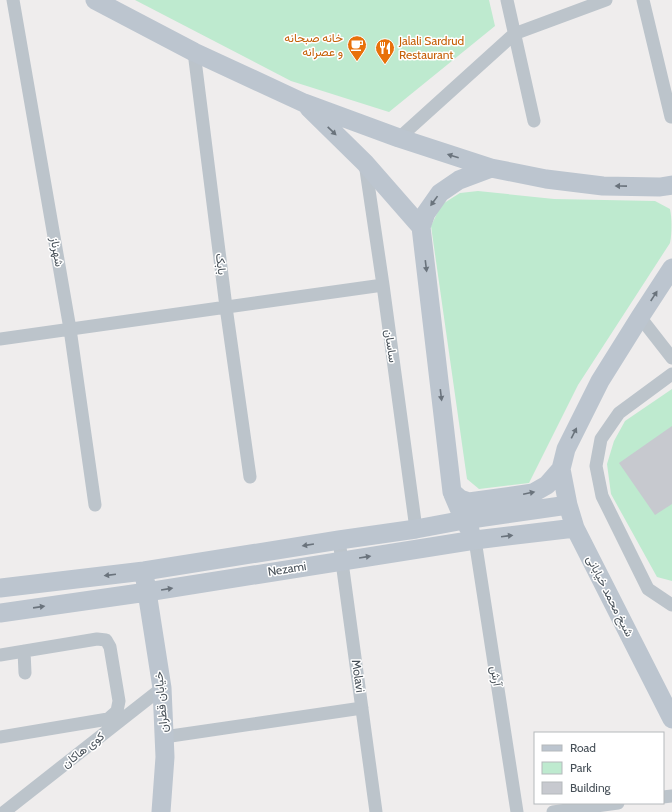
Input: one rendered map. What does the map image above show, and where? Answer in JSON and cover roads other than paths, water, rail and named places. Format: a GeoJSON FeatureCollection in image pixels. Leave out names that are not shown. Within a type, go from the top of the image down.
{"type":"FeatureCollection","features":[{"type":"Feature","properties":{"kind":"main road"},"geometry":{"type":"LineString","coordinates":[[95,0],[194,52],[304,103],[399,138],[490,168],[546,179],[603,186],[668,189]]}},
{"type":"Feature","properties":{"kind":"main road"},"geometry":{"type":"LineString","coordinates":[[304,103],[365,163],[421,228]]}},
{"type":"Feature","properties":{"kind":"main road"},"geometry":{"type":"LineString","coordinates":[[475,540],[464,520],[452,492],[421,228],[426,212],[440,193],[459,180],[490,168]]}},
{"type":"Feature","properties":{"kind":"main road"},"geometry":{"type":"LineString","coordinates":[[452,492],[460,499],[469,502],[534,493],[547,485],[562,469],[566,449],[600,381],[672,268]]}},
{"type":"Feature","properties":{"kind":"main road","name":"شیخ محمد خیابانی"},"geometry":{"type":"LineString","coordinates":[[562,469],[568,505],[575,528],[672,719]]}},
{"type":"Feature","properties":{"kind":"main road","name":"Nezami"},"geometry":{"type":"LineString","coordinates":[[0,588],[144,571],[568,505]]}},
{"type":"Feature","properties":{"kind":"main road","name":"Nezami"},"geometry":{"type":"LineString","coordinates":[[0,613],[146,592],[475,540],[575,528]]}},
{"type":"Feature","properties":{"kind":"main road","name":"خیابان قطران"},"geometry":{"type":"LineString","coordinates":[[144,571],[146,592],[162,688],[165,757],[161,812]]}},
{"type":"Feature","properties":{"kind":"street","name":"شهرناز"},"geometry":{"type":"LineString","coordinates":[[13,0],[70,329],[95,505]]}},
{"type":"Feature","properties":{"kind":"street"},"geometry":{"type":"LineString","coordinates":[[507,0],[534,121]]}},
{"type":"Feature","properties":{"kind":"street"},"geometry":{"type":"LineString","coordinates":[[399,138],[514,34],[606,0]]}},
{"type":"Feature","properties":{"kind":"street"},"geometry":{"type":"LineString","coordinates":[[643,0],[671,117]]}},
{"type":"Feature","properties":{"kind":"street","name":"بابک"},"geometry":{"type":"LineString","coordinates":[[194,52],[226,307],[250,477]]}},
{"type":"Feature","properties":{"kind":"street","name":"ساسان"},"geometry":{"type":"LineString","coordinates":[[365,163],[416,529]]}},
{"type":"Feature","properties":{"kind":"street"},"geometry":{"type":"LineString","coordinates":[[0,339],[383,285]]}},
{"type":"Feature","properties":{"kind":"street"},"geometry":{"type":"LineString","coordinates":[[640,317],[672,358]]}},
{"type":"Feature","properties":{"kind":"street"},"geometry":{"type":"LineString","coordinates":[[672,374],[619,413],[601,439],[596,466],[602,496],[648,589],[672,604]]}},
{"type":"Feature","properties":{"kind":"street","name":"Molavi"},"geometry":{"type":"LineString","coordinates":[[339,540],[376,812]]}},
{"type":"Feature","properties":{"kind":"street","name":"آرش"},"geometry":{"type":"LineString","coordinates":[[475,540],[517,812]]}},
{"type":"Feature","properties":{"kind":"street"},"geometry":{"type":"LineString","coordinates":[[0,655],[97,639],[106,640],[110,647],[119,701],[117,711],[108,719],[0,736]]}},
{"type":"Feature","properties":{"kind":"street"},"geometry":{"type":"LineString","coordinates":[[24,651],[25,673]]}},
{"type":"Feature","properties":{"kind":"street","name":"کوی هاکان"},"geometry":{"type":"LineString","coordinates":[[4,812],[162,688]]}},
{"type":"Feature","properties":{"kind":"street"},"geometry":{"type":"LineString","coordinates":[[164,737],[362,708]]}},
{"type":"Feature","properties":{"kind":"street"},"geometry":{"type":"LineString","coordinates":[[553,812],[572,811],[612,804]]}},
{"type":"Feature","properties":{"kind":"place","name":"خانه صبحانه و عصرانه"},"geometry":{"type":"Point","coordinates":[357,62]}},
{"type":"Feature","properties":{"kind":"place","name":"Jalali Sardrud Restaurant"},"geometry":{"type":"Point","coordinates":[385,65]}}]}
